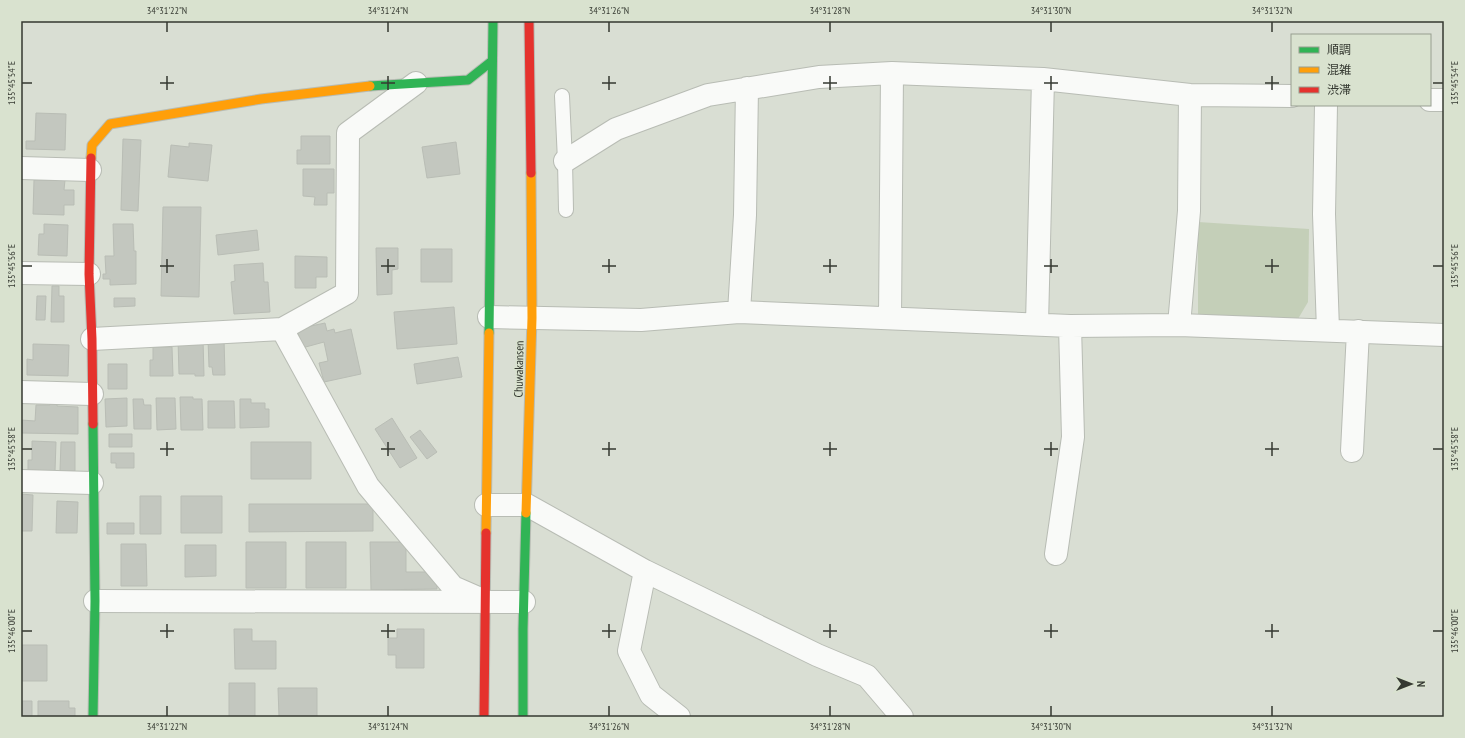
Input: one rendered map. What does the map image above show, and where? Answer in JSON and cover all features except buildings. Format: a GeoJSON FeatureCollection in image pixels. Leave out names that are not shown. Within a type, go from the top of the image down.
{"type":"FeatureCollection","features":[{"type":"Feature","properties":{"kind":"main road"},"geometry":{"type":"LineString","coordinates":[[484,717],[493,21]]}},
{"type":"Feature","properties":{"kind":"main road","name":"Chuwakansen"},"geometry":{"type":"LineString","coordinates":[[522,717],[532,318],[529,21]]}},
{"type":"Feature","properties":{"kind":"main road"},"geometry":{"type":"LineString","coordinates":[[93,717],[95,601],[92,483],[92,339],[89,274],[90,170],[92,145],[110,124],[261,99],[374,86],[468,80],[492,61]]}},
{"type":"Feature","properties":{"kind":"street"},"geometry":{"type":"LineString","coordinates":[[890,318],[892,74]]}},
{"type":"Feature","properties":{"kind":"street"},"geometry":{"type":"LineString","coordinates":[[565,161],[616,129],[708,95],[819,77],[892,74],[1043,79],[1190,95],[1291,96]]}},
{"type":"Feature","properties":{"kind":"street"},"geometry":{"type":"LineString","coordinates":[[1036,324],[1043,79]]}},
{"type":"Feature","properties":{"kind":"street"},"geometry":{"type":"LineString","coordinates":[[92,339],[282,329],[347,293],[348,133],[416,83]]}},
{"type":"Feature","properties":{"kind":"street"},"geometry":{"type":"LineString","coordinates":[[739,312],[746,215],[748,88]]}},
{"type":"Feature","properties":{"kind":"street"},"geometry":{"type":"LineString","coordinates":[[1179,324],[1189,211],[1190,95]]}},
{"type":"Feature","properties":{"kind":"street"},"geometry":{"type":"LineString","coordinates":[[1431,100],[1444,100]]}},
{"type":"Feature","properties":{"kind":"street"},"geometry":{"type":"LineString","coordinates":[[1326,106],[1324,214],[1328,330]]}},
{"type":"Feature","properties":{"kind":"street"},"geometry":{"type":"LineString","coordinates":[[21,168],[90,170]]}},
{"type":"Feature","properties":{"kind":"street"},"geometry":{"type":"LineString","coordinates":[[21,273],[89,274]]}},
{"type":"Feature","properties":{"kind":"street"},"geometry":{"type":"LineString","coordinates":[[489,317],[640,320],[739,312],[1070,326],[1179,324],[1444,335]]}},
{"type":"Feature","properties":{"kind":"street"},"geometry":{"type":"LineString","coordinates":[[1056,554],[1073,437],[1070,326]]}},
{"type":"Feature","properties":{"kind":"street"},"geometry":{"type":"LineString","coordinates":[[282,329],[368,486],[453,587],[485,601]]}},
{"type":"Feature","properties":{"kind":"street"},"geometry":{"type":"LineString","coordinates":[[1352,451],[1358,331]]}},
{"type":"Feature","properties":{"kind":"street"},"geometry":{"type":"LineString","coordinates":[[21,392],[92,394]]}},
{"type":"Feature","properties":{"kind":"street"},"geometry":{"type":"LineString","coordinates":[[21,480],[92,483]]}},
{"type":"Feature","properties":{"kind":"street"},"geometry":{"type":"LineString","coordinates":[[486,505],[527,504],[644,571],[817,655],[867,676],[902,717]]}},
{"type":"Feature","properties":{"kind":"street"},"geometry":{"type":"LineString","coordinates":[[644,571],[629,651],[651,695],[679,717]]}},
{"type":"Feature","properties":{"kind":"street"},"geometry":{"type":"LineString","coordinates":[[95,601],[524,602]]}},
{"type":"Feature","properties":{"kind":"lane"},"geometry":{"type":"LineString","coordinates":[[562,96],[566,210]]}},
{"type":"Feature","properties":{"kind":"green space"},"geometry":{"type":"Polygon","coordinates":[[[1198,222],[1309,229],[1308,302],[1295,324],[1198,321],[1198,222]]]}},
{"type":"Feature","properties":{"kind":"traffic: fast"},"geometry":{"type":"LineString","coordinates":[[489,333],[493,21]]}},
{"type":"Feature","properties":{"kind":"traffic: fast"},"geometry":{"type":"LineString","coordinates":[[370,86],[468,80],[492,61]]}},
{"type":"Feature","properties":{"kind":"traffic: fast"},"geometry":{"type":"LineString","coordinates":[[93,424],[95,601],[93,717]]}},
{"type":"Feature","properties":{"kind":"traffic: fast"},"geometry":{"type":"LineString","coordinates":[[523,717],[523,629],[526,513]]}},
{"type":"Feature","properties":{"kind":"traffic: slow"},"geometry":{"type":"LineString","coordinates":[[91,158],[92,145],[110,124],[261,99],[370,86]]}},
{"type":"Feature","properties":{"kind":"traffic: slow"},"geometry":{"type":"LineString","coordinates":[[526,513],[532,318],[531,173]]}},
{"type":"Feature","properties":{"kind":"traffic: slow"},"geometry":{"type":"LineString","coordinates":[[486,533],[489,333]]}},
{"type":"Feature","properties":{"kind":"traffic: jam"},"geometry":{"type":"LineString","coordinates":[[529,21],[531,173]]}},
{"type":"Feature","properties":{"kind":"traffic: jam"},"geometry":{"type":"LineString","coordinates":[[91,158],[89,274],[92,339],[93,424]]}},
{"type":"Feature","properties":{"kind":"traffic: jam"},"geometry":{"type":"LineString","coordinates":[[484,717],[486,533]]}}]}
